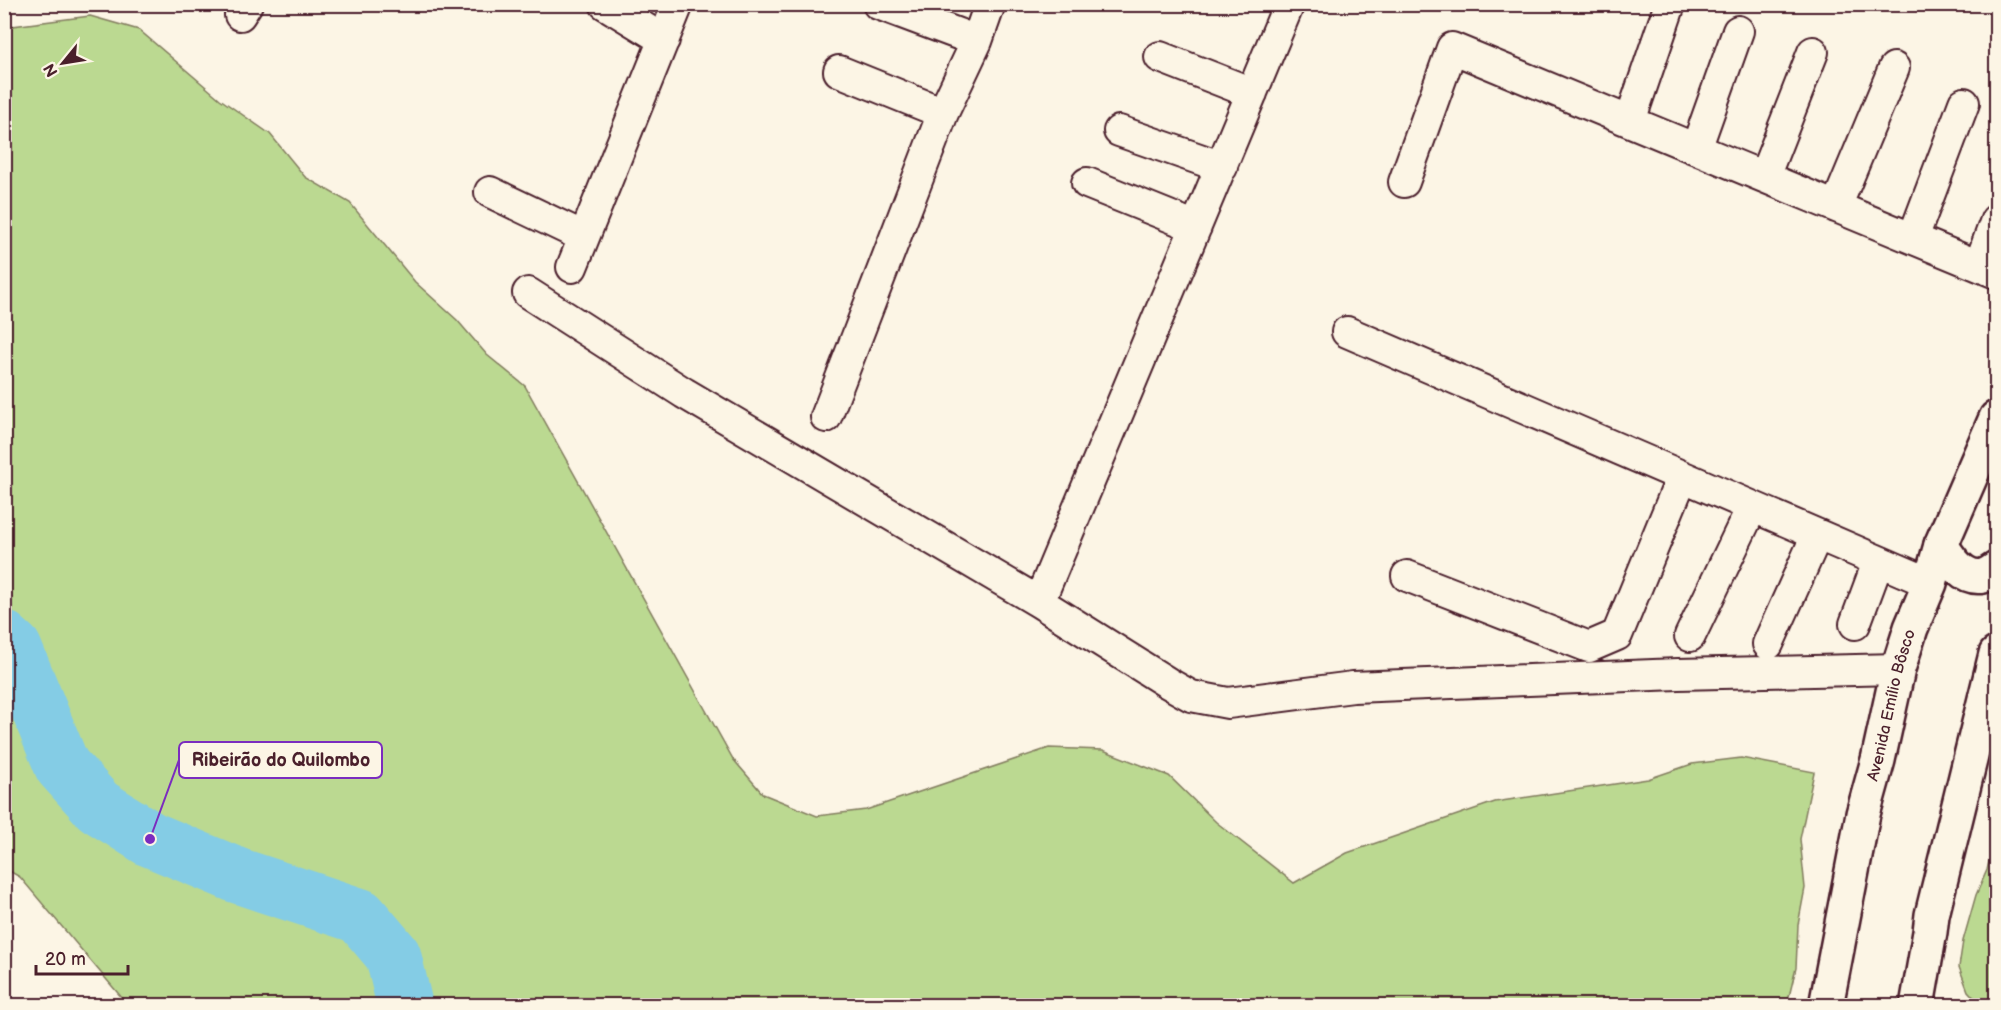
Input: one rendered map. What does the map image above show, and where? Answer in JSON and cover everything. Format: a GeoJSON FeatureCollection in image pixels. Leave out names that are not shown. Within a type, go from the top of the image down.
{"type":"FeatureCollection","features":[{"type":"Feature","properties":{"kind":"main road","name":"Avenida Emílio Bôsco"},"geometry":{"type":"LineString","coordinates":[[1826,1005],[1863,814],[1878,760],[1898,669],[1911,628],[1930,583],[1941,545],[1996,418]]}},
{"type":"Feature","properties":{"kind":"main road"},"geometry":{"type":"LineString","coordinates":[[1941,545],[1950,559],[1965,573],[1983,576],[1996,569]]}},
{"type":"Feature","properties":{"kind":"main road"},"geometry":{"type":"LineString","coordinates":[[1917,1005],[1934,903],[1996,654]]}},
{"type":"Feature","properties":{"kind":"street"},"geometry":{"type":"LineString","coordinates":[[605,4],[664,40]]}},
{"type":"Feature","properties":{"kind":"street"},"geometry":{"type":"LineString","coordinates":[[572,267],[678,4]]}},
{"type":"Feature","properties":{"kind":"street"},"geometry":{"type":"LineString","coordinates":[[878,4],[976,40]]}},
{"type":"Feature","properties":{"kind":"street"},"geometry":{"type":"LineString","coordinates":[[826,417],[943,113],[990,4]]}},
{"type":"Feature","properties":{"kind":"street"},"geometry":{"type":"LineString","coordinates":[[1039,602],[1289,4]]}},
{"type":"Feature","properties":{"kind":"street"},"geometry":{"type":"LineString","coordinates":[[1630,121],[1669,7]]}},
{"type":"Feature","properties":{"kind":"street"},"geometry":{"type":"LineString","coordinates":[[1696,148],[1738,31]]}},
{"type":"Feature","properties":{"kind":"street"},"geometry":{"type":"LineString","coordinates":[[1404,182],[1452,48],[1988,269],[1996,220]]}},
{"type":"Feature","properties":{"kind":"street"},"geometry":{"type":"LineString","coordinates":[[1764,177],[1813,52]]}},
{"type":"Feature","properties":{"kind":"street"},"geometry":{"type":"LineString","coordinates":[[1160,57],[1252,93]]}},
{"type":"Feature","properties":{"kind":"street"},"geometry":{"type":"LineString","coordinates":[[1836,207],[1894,68]]}},
{"type":"Feature","properties":{"kind":"street"},"geometry":{"type":"LineString","coordinates":[[839,71],[943,113]]}},
{"type":"Feature","properties":{"kind":"street"},"geometry":{"type":"LineString","coordinates":[[1913,238],[1964,103]]}},
{"type":"Feature","properties":{"kind":"street"},"geometry":{"type":"LineString","coordinates":[[1119,131],[1221,167]]}},
{"type":"Feature","properties":{"kind":"street"},"geometry":{"type":"LineString","coordinates":[[1087,183],[1196,227]]}},
{"type":"Feature","properties":{"kind":"street"},"geometry":{"type":"LineString","coordinates":[[490,192],[584,237]]}},
{"type":"Feature","properties":{"kind":"street"},"geometry":{"type":"LineString","coordinates":[[528,293],[684,393],[1039,602],[1191,696],[1228,703],[1353,687],[1678,674],[1898,669]]}},
{"type":"Feature","properties":{"kind":"street"},"geometry":{"type":"LineString","coordinates":[[1347,332],[1930,583]]}},
{"type":"Feature","properties":{"kind":"street"},"geometry":{"type":"LineString","coordinates":[[1407,576],[1589,647],[1617,635],[1682,477]]}},
{"type":"Feature","properties":{"kind":"street"},"geometry":{"type":"LineString","coordinates":[[1690,636],[1752,507]]}},
{"type":"Feature","properties":{"kind":"street"},"geometry":{"type":"LineString","coordinates":[[1768,644],[1816,535]]}},
{"type":"Feature","properties":{"kind":"street"},"geometry":{"type":"LineString","coordinates":[[1855,624],[1878,562]]}},
{"type":"Feature","properties":{"kind":"green space"},"geometry":{"type":"Polygon","coordinates":[[[90,16],[139,30],[220,99],[270,134],[305,177],[350,203],[415,282],[457,320],[487,355],[525,386],[733,759],[763,794],[817,816],[866,810],[1049,748],[1103,750],[1169,776],[1216,822],[1294,883],[1347,853],[1495,802],[1648,779],[1692,764],[1741,758],[1814,772],[1800,839],[1805,888],[1798,925],[1796,968],[1787,1005],[128,1005],[20,877],[4,868],[5,27],[90,16]]]}},
{"type":"Feature","properties":{"kind":"green space"},"geometry":{"type":"Polygon","coordinates":[[[1996,833],[1996,1005],[1981,1005],[1968,991],[1959,967],[1963,941],[1976,895],[1987,870],[1996,833]]]}},
{"type":"Feature","properties":{"kind":"waterway"},"geometry":{"type":"LineString","coordinates":[[4,639],[14,648],[62,766],[98,806],[150,839],[236,875],[360,916],[393,955],[405,1006]]}},
{"type":"Feature","properties":{"kind":"place","name":"Ribeirão do Quilombo"},"geometry":{"type":"Point","coordinates":[150,839]}}]}
